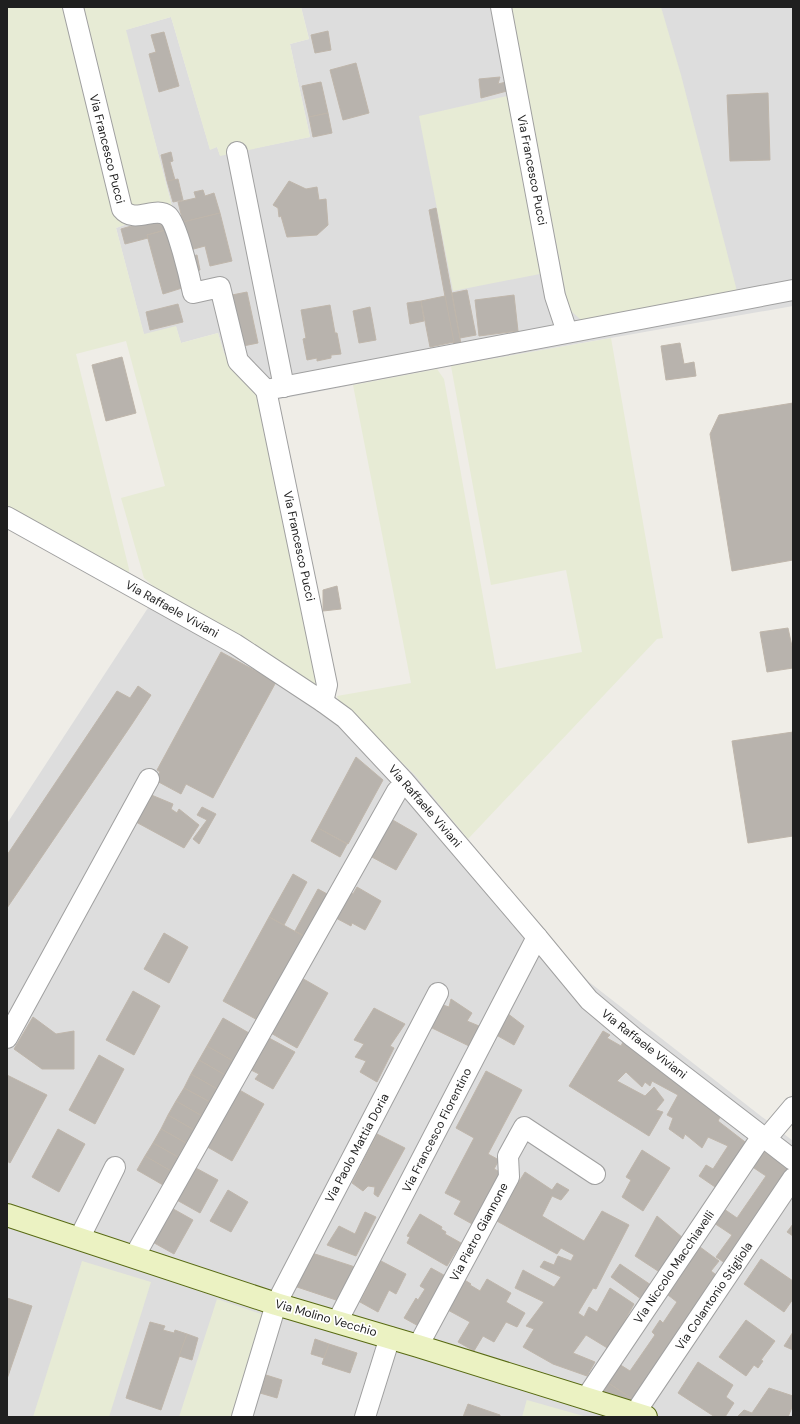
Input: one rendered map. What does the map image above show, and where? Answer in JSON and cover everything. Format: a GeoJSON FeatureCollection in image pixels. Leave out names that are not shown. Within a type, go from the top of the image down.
{"type":"FeatureCollection","features":[{"type":"Feature","properties":{"kind":"street","name":"Via Francesco Pucci"},"geometry":{"type":"LineString","coordinates":[[73,7],[122,209],[126,214],[136,216],[163,213],[170,217],[177,232],[194,293],[220,287],[238,361],[275,389]]}},
{"type":"Feature","properties":{"kind":"street","name":"Via Francesco Pucci"},"geometry":{"type":"LineString","coordinates":[[501,7],[555,296],[567,332]]}},
{"type":"Feature","properties":{"kind":"street","name":"Via Francesco Pucci"},"geometry":{"type":"LineString","coordinates":[[237,152],[275,389],[326,685],[323,702]]}},
{"type":"Feature","properties":{"kind":"street"},"geometry":{"type":"LineString","coordinates":[[275,389],[793,290]]}},
{"type":"Feature","properties":{"kind":"street","name":"Via Raffaele Viviani"},"geometry":{"type":"LineString","coordinates":[[7,517],[234,644],[345,718],[403,780],[589,1000],[633,1037],[793,1160]]}},
{"type":"Feature","properties":{"kind":"street"},"geometry":{"type":"LineString","coordinates":[[7,1038],[149,779]]}},
{"type":"Feature","properties":{"kind":"street"},"geometry":{"type":"LineString","coordinates":[[134,1257],[397,791]]}},
{"type":"Feature","properties":{"kind":"street","name":"Via Francesco Fiorentino"},"geometry":{"type":"LineString","coordinates":[[337,1322],[537,937]]}},
{"type":"Feature","properties":{"kind":"street","name":"Via Paolo Mattia Doria"},"geometry":{"type":"LineString","coordinates":[[242,1417],[276,1304],[438,993]]}},
{"type":"Feature","properties":{"kind":"street","name":"Via Niccolo Macchiavelli"},"geometry":{"type":"LineString","coordinates":[[586,1398],[764,1138],[793,1107]]}},
{"type":"Feature","properties":{"kind":"street","name":"Via Pietro Giannone"},"geometry":{"type":"LineString","coordinates":[[418,1346],[509,1178],[508,1156],[524,1127],[595,1174]]}},
{"type":"Feature","properties":{"kind":"street"},"geometry":{"type":"LineString","coordinates":[[79,1239],[115,1167]]}},
{"type":"Feature","properties":{"kind":"street","name":"Via Colantonio Stigliola"},"geometry":{"type":"LineString","coordinates":[[640,1415],[793,1178]]}},
{"type":"Feature","properties":{"kind":"street","name":"Via Molino Vecchio"},"geometry":{"type":"LineString","coordinates":[[7,1215],[276,1304],[418,1346],[640,1415]]}},
{"type":"Feature","properties":{"kind":"street"},"geometry":{"type":"LineString","coordinates":[[366,1417],[390,1338]]}},
{"type":"Feature","properties":{"kind":"shaded area"},"geometry":{"type":"Polygon","coordinates":[[[301,7],[793,7],[793,306],[451,366],[280,399],[262,401],[231,365],[224,353],[218,333],[181,343],[176,327],[144,335],[116,228],[127,224],[175,217],[125,30],[171,17],[210,149],[217,147],[220,155],[310,137],[290,44],[309,39],[301,7]]]}},
{"type":"Feature","properties":{"kind":"shaded area"},"geometry":{"type":"Polygon","coordinates":[[[159,591],[339,702],[414,774],[556,945],[589,982],[793,1141],[793,1417],[7,1417],[7,822],[159,591]]]}},
{"type":"Feature","properties":{"kind":"green space"},"geometry":{"type":"Polygon","coordinates":[[[7,7],[66,7],[127,224],[116,228],[144,334],[176,326],[181,343],[218,333],[224,353],[231,365],[250,385],[262,401],[320,689],[159,591],[144,578],[121,498],[165,486],[126,341],[76,354],[129,573],[124,575],[7,506],[7,7]]]}},
{"type":"Feature","properties":{"kind":"green space"},"geometry":{"type":"Polygon","coordinates":[[[77,7],[301,7],[309,39],[290,44],[310,137],[220,156],[217,147],[210,150],[171,17],[126,30],[175,218],[129,211],[77,7]]]}},
{"type":"Feature","properties":{"kind":"green space"},"geometry":{"type":"Polygon","coordinates":[[[511,7],[661,7],[681,75],[738,295],[587,322],[580,319],[572,312],[568,305],[511,7]]]}},
{"type":"Feature","properties":{"kind":"green space"},"geometry":{"type":"Polygon","coordinates":[[[507,96],[540,274],[453,291],[419,116],[507,96]]]}},
{"type":"Feature","properties":{"kind":"green space"},"geometry":{"type":"Polygon","coordinates":[[[611,338],[663,638],[657,639],[468,839],[414,774],[339,702],[337,696],[411,683],[353,385],[437,369],[444,379],[496,669],[582,652],[566,570],[491,585],[451,366],[611,338]]]}},
{"type":"Feature","properties":{"kind":"green space"},"geometry":{"type":"Polygon","coordinates":[[[82,1261],[151,1282],[109,1417],[33,1417],[82,1261]]]}},
{"type":"Feature","properties":{"kind":"green space"},"geometry":{"type":"Polygon","coordinates":[[[217,1299],[264,1315],[232,1417],[179,1417],[217,1299]]]}},
{"type":"Feature","properties":{"kind":"green space"},"geometry":{"type":"Polygon","coordinates":[[[527,1400],[587,1417],[522,1417],[527,1400]]]}},
{"type":"Feature","properties":{"kind":"building"},"geometry":{"type":"Polygon","coordinates":[[[328,31],[331,50],[315,53],[311,35],[328,31]]]}},
{"type":"Feature","properties":{"kind":"building"},"geometry":{"type":"Polygon","coordinates":[[[164,32],[179,86],[159,92],[149,54],[156,52],[151,35],[164,32]]]}},
{"type":"Feature","properties":{"kind":"building"},"geometry":{"type":"Polygon","coordinates":[[[356,63],[369,113],[343,120],[330,70],[356,63]]]}},
{"type":"Feature","properties":{"kind":"building"},"geometry":{"type":"Polygon","coordinates":[[[500,77],[498,84],[506,82],[507,91],[481,98],[479,79],[500,77]]]}},
{"type":"Feature","properties":{"kind":"building"},"geometry":{"type":"Polygon","coordinates":[[[321,82],[328,113],[309,117],[302,86],[321,82]]]}},
{"type":"Feature","properties":{"kind":"building"},"geometry":{"type":"Polygon","coordinates":[[[768,93],[770,160],[730,161],[727,95],[768,93]]]}},
{"type":"Feature","properties":{"kind":"building"},"geometry":{"type":"Polygon","coordinates":[[[328,113],[332,133],[313,137],[309,117],[328,113]]]}},
{"type":"Feature","properties":{"kind":"building"},"geometry":{"type":"Polygon","coordinates":[[[171,152],[173,161],[170,162],[175,180],[167,181],[161,155],[171,152]]]}},
{"type":"Feature","properties":{"kind":"building"},"geometry":{"type":"Polygon","coordinates":[[[178,179],[183,200],[173,202],[167,181],[178,179]]]}},
{"type":"Feature","properties":{"kind":"building"},"geometry":{"type":"Polygon","coordinates":[[[289,181],[306,189],[317,187],[319,200],[326,199],[328,225],[317,235],[287,237],[281,216],[279,217],[278,208],[273,205],[289,181]]]}},
{"type":"Feature","properties":{"kind":"building"},"geometry":{"type":"Polygon","coordinates":[[[203,190],[205,196],[214,193],[220,213],[183,222],[178,202],[196,198],[194,192],[203,190]]]}},
{"type":"Feature","properties":{"kind":"building"},"geometry":{"type":"Polygon","coordinates":[[[436,208],[461,344],[454,345],[429,210],[436,208]]]}},
{"type":"Feature","properties":{"kind":"building"},"geometry":{"type":"Polygon","coordinates":[[[220,213],[232,261],[210,266],[205,246],[190,250],[183,222],[220,213]]]}},
{"type":"Feature","properties":{"kind":"building"},"geometry":{"type":"Polygon","coordinates":[[[162,217],[165,230],[147,235],[148,238],[125,244],[121,229],[162,217]]]}},
{"type":"Feature","properties":{"kind":"building"},"geometry":{"type":"Polygon","coordinates":[[[166,230],[182,288],[163,294],[147,235],[166,230]]]}},
{"type":"Feature","properties":{"kind":"building"},"geometry":{"type":"Polygon","coordinates":[[[197,255],[200,270],[192,272],[188,257],[197,255]]]}},
{"type":"Feature","properties":{"kind":"building"},"geometry":{"type":"Polygon","coordinates":[[[467,290],[476,335],[460,338],[452,293],[467,290]]]}},
{"type":"Feature","properties":{"kind":"building"},"geometry":{"type":"Polygon","coordinates":[[[247,292],[258,343],[238,347],[227,296],[247,292]]]}},
{"type":"Feature","properties":{"kind":"building"},"geometry":{"type":"Polygon","coordinates":[[[514,295],[518,331],[479,336],[475,300],[514,295]]]}},
{"type":"Feature","properties":{"kind":"building"},"geometry":{"type":"Polygon","coordinates":[[[445,296],[454,342],[430,347],[421,301],[445,296]]]}},
{"type":"Feature","properties":{"kind":"building"},"geometry":{"type":"Polygon","coordinates":[[[421,301],[424,321],[410,324],[407,303],[421,301]]]}},
{"type":"Feature","properties":{"kind":"building"},"geometry":{"type":"Polygon","coordinates":[[[178,304],[183,322],[150,330],[146,312],[178,304]]]}},
{"type":"Feature","properties":{"kind":"building"},"geometry":{"type":"Polygon","coordinates":[[[330,305],[335,333],[337,333],[341,354],[331,355],[331,358],[317,361],[317,358],[307,360],[303,339],[306,338],[301,310],[330,305]]]}},
{"type":"Feature","properties":{"kind":"building"},"geometry":{"type":"Polygon","coordinates":[[[370,307],[376,340],[359,343],[353,311],[370,307]]]}},
{"type":"Feature","properties":{"kind":"building"},"geometry":{"type":"Polygon","coordinates":[[[680,343],[684,364],[694,362],[696,376],[666,380],[661,346],[680,343]]]}},
{"type":"Feature","properties":{"kind":"building"},"geometry":{"type":"Polygon","coordinates":[[[122,357],[136,413],[106,421],[92,365],[122,357]]]}},
{"type":"Feature","properties":{"kind":"building"},"geometry":{"type":"Polygon","coordinates":[[[793,403],[793,560],[732,571],[710,434],[719,415],[793,403]]]}},
{"type":"Feature","properties":{"kind":"building"},"geometry":{"type":"Polygon","coordinates":[[[337,586],[341,609],[323,611],[323,590],[337,586]]]}},
{"type":"Feature","properties":{"kind":"building"},"geometry":{"type":"Polygon","coordinates":[[[788,628],[793,651],[793,668],[767,672],[760,632],[788,628]]]}},
{"type":"Feature","properties":{"kind":"building"},"geometry":{"type":"Polygon","coordinates":[[[221,652],[276,682],[213,798],[186,784],[181,794],[155,780],[160,772],[157,770],[221,652]]]}},
{"type":"Feature","properties":{"kind":"building"},"geometry":{"type":"Polygon","coordinates":[[[138,686],[151,695],[7,908],[7,855],[117,691],[130,698],[138,686]]]}},
{"type":"Feature","properties":{"kind":"building"},"geometry":{"type":"Polygon","coordinates":[[[793,732],[793,836],[748,843],[732,741],[793,732]]]}},
{"type":"Feature","properties":{"kind":"building"},"geometry":{"type":"Polygon","coordinates":[[[356,757],[383,780],[348,844],[318,828],[356,757]]]}},
{"type":"Feature","properties":{"kind":"building"},"geometry":{"type":"Polygon","coordinates":[[[149,794],[173,804],[171,809],[177,813],[179,809],[199,825],[184,848],[136,822],[149,794]]]}},
{"type":"Feature","properties":{"kind":"building"},"geometry":{"type":"Polygon","coordinates":[[[202,807],[216,814],[199,844],[193,839],[207,820],[197,815],[202,807]]]}},
{"type":"Feature","properties":{"kind":"building"},"geometry":{"type":"Polygon","coordinates":[[[391,819],[417,834],[396,870],[370,856],[391,819]]]}},
{"type":"Feature","properties":{"kind":"building"},"geometry":{"type":"Polygon","coordinates":[[[318,828],[347,844],[340,857],[311,841],[318,828]]]}},
{"type":"Feature","properties":{"kind":"building"},"geometry":{"type":"Polygon","coordinates":[[[293,874],[307,882],[284,925],[269,917],[293,874]]]}},
{"type":"Feature","properties":{"kind":"building"},"geometry":{"type":"Polygon","coordinates":[[[357,887],[381,901],[365,930],[352,923],[351,926],[334,917],[348,891],[353,894],[357,887]]]}},
{"type":"Feature","properties":{"kind":"building"},"geometry":{"type":"Polygon","coordinates":[[[318,889],[329,895],[306,937],[295,931],[318,889]]]}},
{"type":"Feature","properties":{"kind":"building"},"geometry":{"type":"Polygon","coordinates":[[[269,917],[307,938],[261,1022],[223,1001],[269,917]]]}},
{"type":"Feature","properties":{"kind":"building"},"geometry":{"type":"Polygon","coordinates":[[[164,933],[188,947],[169,983],[144,969],[164,933]]]}},
{"type":"Feature","properties":{"kind":"building"},"geometry":{"type":"Polygon","coordinates":[[[300,977],[328,993],[297,1048],[269,1032],[300,977]]]}},
{"type":"Feature","properties":{"kind":"building"},"geometry":{"type":"Polygon","coordinates":[[[133,991],[160,1006],[134,1055],[106,1040],[133,991]]]}},
{"type":"Feature","properties":{"kind":"building"},"geometry":{"type":"Polygon","coordinates":[[[451,999],[472,1013],[467,1021],[479,1026],[469,1046],[428,1026],[440,1004],[449,1007],[451,999]]]}},
{"type":"Feature","properties":{"kind":"building"},"geometry":{"type":"Polygon","coordinates":[[[374,1008],[405,1024],[390,1046],[394,1048],[377,1082],[360,1072],[366,1061],[355,1057],[364,1044],[354,1040],[374,1008]]]}},
{"type":"Feature","properties":{"kind":"building"},"geometry":{"type":"Polygon","coordinates":[[[503,1010],[524,1026],[514,1045],[491,1032],[503,1010]]]}},
{"type":"Feature","properties":{"kind":"building"},"geometry":{"type":"Polygon","coordinates":[[[33,1017],[56,1034],[74,1031],[74,1069],[42,1069],[14,1049],[33,1017]]]}},
{"type":"Feature","properties":{"kind":"building"},"geometry":{"type":"Polygon","coordinates":[[[223,1018],[249,1033],[233,1061],[207,1046],[223,1018]]]}},
{"type":"Feature","properties":{"kind":"building"},"geometry":{"type":"Polygon","coordinates":[[[603,1031],[610,1035],[607,1038],[621,1046],[623,1042],[633,1049],[639,1042],[720,1117],[718,1121],[749,1145],[718,1189],[699,1176],[706,1165],[713,1169],[728,1146],[708,1137],[702,1148],[685,1134],[683,1139],[669,1129],[673,1118],[667,1115],[678,1095],[652,1081],[650,1086],[645,1082],[642,1087],[626,1072],[617,1081],[645,1096],[654,1087],[664,1100],[656,1110],[663,1112],[649,1136],[569,1086],[603,1031]]]}},
{"type":"Feature","properties":{"kind":"building"},"geometry":{"type":"Polygon","coordinates":[[[269,1038],[295,1052],[273,1089],[255,1079],[259,1074],[249,1069],[256,1056],[259,1057],[269,1038]]]}},
{"type":"Feature","properties":{"kind":"building"},"geometry":{"type":"Polygon","coordinates":[[[207,1046],[233,1061],[225,1075],[199,1060],[207,1046]]]}},
{"type":"Feature","properties":{"kind":"building"},"geometry":{"type":"Polygon","coordinates":[[[99,1055],[124,1069],[95,1124],[69,1110],[99,1055]]]}},
{"type":"Feature","properties":{"kind":"building"},"geometry":{"type":"Polygon","coordinates":[[[199,1060],[225,1075],[217,1089],[191,1074],[199,1060]]]}},
{"type":"Feature","properties":{"kind":"building"},"geometry":{"type":"Polygon","coordinates":[[[486,1071],[522,1090],[488,1154],[499,1160],[494,1169],[502,1173],[474,1225],[454,1214],[461,1201],[445,1193],[474,1138],[456,1128],[486,1071]]]}},
{"type":"Feature","properties":{"kind":"building"},"geometry":{"type":"Polygon","coordinates":[[[191,1074],[217,1089],[210,1102],[184,1088],[191,1074]]]}},
{"type":"Feature","properties":{"kind":"building"},"geometry":{"type":"Polygon","coordinates":[[[7,1075],[47,1095],[10,1163],[7,1161],[7,1075]]]}},
{"type":"Feature","properties":{"kind":"building"},"geometry":{"type":"Polygon","coordinates":[[[184,1088],[210,1102],[202,1116],[176,1101],[184,1088]]]}},
{"type":"Feature","properties":{"kind":"building"},"geometry":{"type":"Polygon","coordinates":[[[236,1088],[264,1104],[232,1161],[204,1145],[236,1088]]]}},
{"type":"Feature","properties":{"kind":"building"},"geometry":{"type":"Polygon","coordinates":[[[176,1101],[202,1116],[194,1130],[168,1115],[176,1101]]]}},
{"type":"Feature","properties":{"kind":"building"},"geometry":{"type":"Polygon","coordinates":[[[168,1115],[194,1130],[186,1143],[161,1129],[168,1115]]]}},
{"type":"Feature","properties":{"kind":"building"},"geometry":{"type":"Polygon","coordinates":[[[58,1129],[85,1144],[59,1192],[32,1177],[58,1129]]]}},
{"type":"Feature","properties":{"kind":"building"},"geometry":{"type":"Polygon","coordinates":[[[161,1129],[186,1143],[178,1157],[153,1143],[161,1129]]]}},
{"type":"Feature","properties":{"kind":"building"},"geometry":{"type":"Polygon","coordinates":[[[377,1134],[405,1148],[378,1197],[374,1194],[375,1187],[368,1186],[363,1191],[352,1183],[377,1134]]]}},
{"type":"Feature","properties":{"kind":"building"},"geometry":{"type":"Polygon","coordinates":[[[153,1143],[178,1157],[171,1171],[145,1156],[153,1143]]]}},
{"type":"Feature","properties":{"kind":"building"},"geometry":{"type":"Polygon","coordinates":[[[759,1148],[792,1171],[728,1265],[716,1257],[732,1235],[714,1223],[724,1209],[737,1218],[766,1176],[748,1164],[759,1148]]]}},
{"type":"Feature","properties":{"kind":"building"},"geometry":{"type":"Polygon","coordinates":[[[642,1150],[670,1168],[643,1211],[622,1197],[631,1180],[626,1177],[642,1150]]]}},
{"type":"Feature","properties":{"kind":"building"},"geometry":{"type":"Polygon","coordinates":[[[145,1156],[171,1171],[163,1185],[137,1170],[145,1156]]]}},
{"type":"Feature","properties":{"kind":"building"},"geometry":{"type":"Polygon","coordinates":[[[194,1167],[218,1180],[200,1213],[175,1199],[194,1167]]]}},
{"type":"Feature","properties":{"kind":"building"},"geometry":{"type":"Polygon","coordinates":[[[525,1172],[552,1190],[557,1183],[569,1190],[561,1200],[552,1196],[542,1216],[584,1241],[602,1211],[629,1225],[596,1289],[593,1288],[578,1313],[584,1317],[589,1307],[597,1312],[610,1288],[634,1304],[609,1349],[586,1335],[573,1353],[595,1362],[587,1376],[553,1364],[523,1347],[534,1329],[526,1326],[544,1302],[515,1288],[523,1270],[554,1287],[561,1277],[540,1267],[544,1261],[554,1265],[558,1256],[571,1261],[574,1255],[561,1248],[557,1254],[495,1220],[525,1172]]]}},
{"type":"Feature","properties":{"kind":"building"},"geometry":{"type":"Polygon","coordinates":[[[228,1190],[248,1202],[231,1232],[210,1221],[228,1190]]]}},
{"type":"Feature","properties":{"kind":"building"},"geometry":{"type":"Polygon","coordinates":[[[168,1206],[193,1220],[174,1254],[149,1240],[168,1206]]]}},
{"type":"Feature","properties":{"kind":"building"},"geometry":{"type":"Polygon","coordinates":[[[365,1212],[376,1217],[356,1256],[327,1245],[339,1226],[355,1234],[365,1212]]]}},
{"type":"Feature","properties":{"kind":"building"},"geometry":{"type":"Polygon","coordinates":[[[420,1214],[442,1227],[441,1229],[446,1232],[445,1234],[461,1243],[447,1266],[407,1243],[410,1237],[407,1236],[420,1214]]]}},
{"type":"Feature","properties":{"kind":"building"},"geometry":{"type":"Polygon","coordinates":[[[657,1216],[683,1238],[661,1273],[635,1256],[657,1216]]]}},
{"type":"Feature","properties":{"kind":"building"},"geometry":{"type":"Polygon","coordinates":[[[793,1224],[793,1236],[787,1232],[793,1224]]]}},
{"type":"Feature","properties":{"kind":"building"},"geometry":{"type":"Polygon","coordinates":[[[700,1247],[719,1261],[711,1271],[719,1277],[635,1401],[607,1382],[619,1364],[630,1371],[655,1335],[652,1332],[660,1320],[663,1323],[677,1302],[668,1295],[700,1247]]]}},
{"type":"Feature","properties":{"kind":"building"},"geometry":{"type":"Polygon","coordinates":[[[312,1253],[355,1267],[339,1301],[294,1286],[312,1253]]]}},
{"type":"Feature","properties":{"kind":"building"},"geometry":{"type":"Polygon","coordinates":[[[761,1259],[793,1281],[793,1299],[784,1312],[744,1284],[761,1259]]]}},
{"type":"Feature","properties":{"kind":"building"},"geometry":{"type":"Polygon","coordinates":[[[381,1261],[406,1274],[396,1294],[389,1290],[378,1312],[360,1302],[381,1261]]]}},
{"type":"Feature","properties":{"kind":"building"},"geometry":{"type":"Polygon","coordinates":[[[620,1264],[651,1285],[641,1299],[611,1277],[620,1264]]]}},
{"type":"Feature","properties":{"kind":"building"},"geometry":{"type":"Polygon","coordinates":[[[431,1268],[451,1279],[422,1328],[404,1318],[416,1298],[418,1300],[425,1289],[420,1286],[431,1268]]]}},
{"type":"Feature","properties":{"kind":"building"},"geometry":{"type":"Polygon","coordinates":[[[463,1279],[480,1291],[487,1279],[511,1293],[506,1302],[525,1313],[517,1327],[506,1322],[494,1342],[483,1336],[474,1351],[458,1342],[470,1322],[446,1309],[463,1279]]]}},
{"type":"Feature","properties":{"kind":"building"},"geometry":{"type":"Polygon","coordinates":[[[7,1298],[32,1306],[7,1379],[7,1298]]]}},
{"type":"Feature","properties":{"kind":"building"},"geometry":{"type":"Polygon","coordinates":[[[746,1320],[775,1341],[761,1360],[763,1361],[758,1368],[754,1365],[746,1376],[719,1357],[746,1320]]]}},
{"type":"Feature","properties":{"kind":"building"},"geometry":{"type":"Polygon","coordinates":[[[150,1322],[165,1326],[163,1330],[174,1333],[175,1330],[187,1334],[161,1410],[126,1398],[150,1322]]]}},
{"type":"Feature","properties":{"kind":"building"},"geometry":{"type":"Polygon","coordinates":[[[793,1332],[793,1350],[784,1346],[793,1332]]]}},
{"type":"Feature","properties":{"kind":"building"},"geometry":{"type":"Polygon","coordinates":[[[187,1334],[198,1338],[192,1360],[179,1356],[187,1334]]]}},
{"type":"Feature","properties":{"kind":"building"},"geometry":{"type":"Polygon","coordinates":[[[315,1339],[329,1344],[324,1358],[311,1354],[315,1339]]]}},
{"type":"Feature","properties":{"kind":"building"},"geometry":{"type":"Polygon","coordinates":[[[329,1344],[357,1353],[350,1373],[322,1364],[329,1344]]]}},
{"type":"Feature","properties":{"kind":"building"},"geometry":{"type":"Polygon","coordinates":[[[698,1362],[733,1385],[726,1397],[734,1403],[725,1417],[715,1417],[678,1393],[698,1362]]]}},
{"type":"Feature","properties":{"kind":"building"},"geometry":{"type":"Polygon","coordinates":[[[266,1375],[282,1380],[277,1398],[260,1393],[266,1375]]]}},
{"type":"Feature","properties":{"kind":"building"},"geometry":{"type":"Polygon","coordinates":[[[607,1382],[635,1401],[601,1392],[607,1382]]]}},
{"type":"Feature","properties":{"kind":"building"},"geometry":{"type":"Polygon","coordinates":[[[769,1388],[793,1396],[793,1405],[788,1417],[737,1417],[744,1410],[752,1413],[769,1388]]]}},
{"type":"Feature","properties":{"kind":"building"},"geometry":{"type":"Polygon","coordinates":[[[468,1404],[500,1415],[500,1417],[463,1417],[468,1404]]]}}]}
